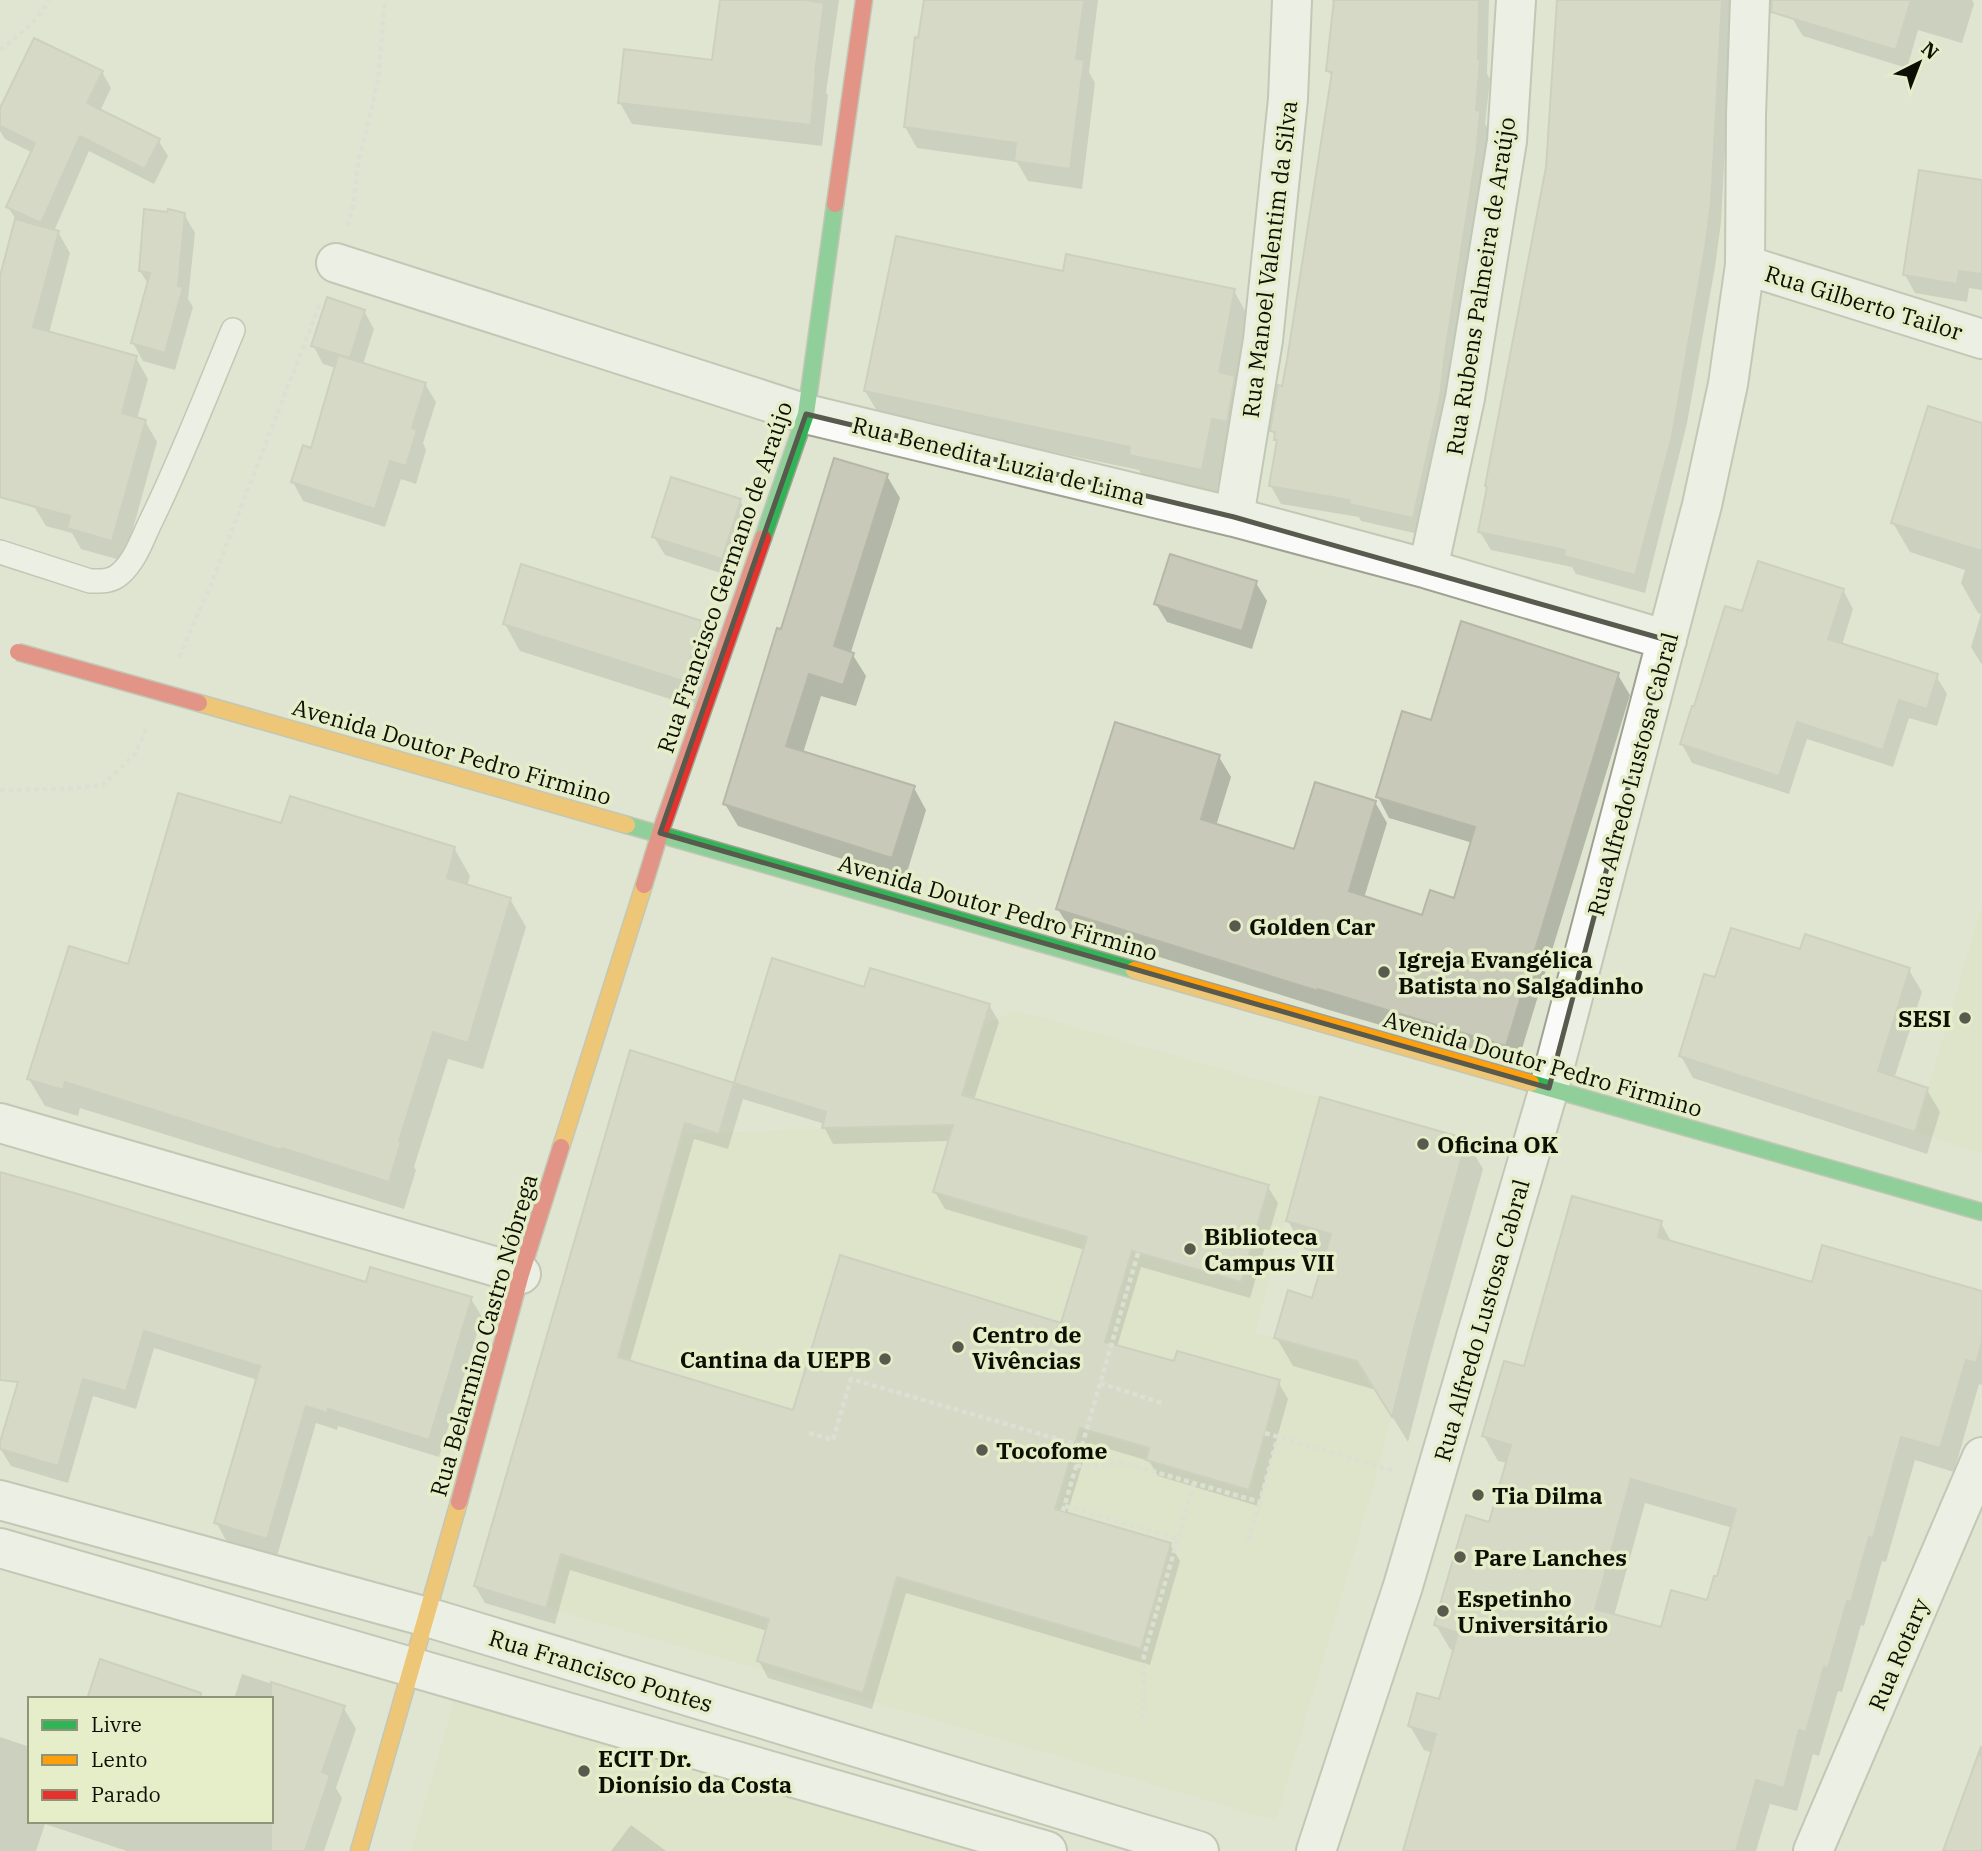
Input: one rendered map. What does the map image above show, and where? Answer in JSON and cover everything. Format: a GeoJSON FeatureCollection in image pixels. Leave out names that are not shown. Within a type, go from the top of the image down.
{"type":"FeatureCollection","features":[{"type":"Feature","properties":{"kind":"main road","name":"Rua Francisco Germano de Araújo"},"geometry":{"type":"LineString","coordinates":[[660,834],[806,414],[864,0]]}},
{"type":"Feature","properties":{"kind":"main road","name":"Avenida Doutor Pedro Firmino"},"geometry":{"type":"LineString","coordinates":[[0,647],[1982,1212]]}},
{"type":"Feature","properties":{"kind":"main road","name":"Rua Belarmino Castro Nóbrega"},"geometry":{"type":"LineString","coordinates":[[359,1851],[427,1617],[521,1274],[660,834]]}},
{"type":"Feature","properties":{"kind":"street","name":"Rua Manoel Valentim da Silva"},"geometry":{"type":"LineString","coordinates":[[1234,517],[1264,327],[1288,99],[1292,0]]}},
{"type":"Feature","properties":{"kind":"street","name":"Rua Rubens Palmeira de Araújo"},"geometry":{"type":"LineString","coordinates":[[1428,569],[1465,398],[1507,141],[1516,0]]}},
{"type":"Feature","properties":{"kind":"street","name":"Rua Alfredo Lustosa Cabral"},"geometry":{"type":"LineString","coordinates":[[1316,1851],[1403,1586],[1549,1088],[1702,505],[1728,384],[1745,265],[1750,0]]}},
{"type":"Feature","properties":{"kind":"street","name":"Rua Benedita Luzia de Lima"},"geometry":{"type":"LineString","coordinates":[[336,263],[806,414],[1234,517],[1428,569],[1667,640]]}},
{"type":"Feature","properties":{"kind":"street","name":"Rua Gilberto Tailor"},"geometry":{"type":"LineString","coordinates":[[1745,265],[1982,339]]}},
{"type":"Feature","properties":{"kind":"street"},"geometry":{"type":"LineString","coordinates":[[0,1123],[521,1274]]}},
{"type":"Feature","properties":{"kind":"street","name":"Rua Rotary"},"geometry":{"type":"LineString","coordinates":[[1813,1851],[1982,1457]]}},
{"type":"Feature","properties":{"kind":"street","name":"Rua Francisco Pontes"},"geometry":{"type":"LineString","coordinates":[[0,1500],[427,1617],[1199,1851]]}},
{"type":"Feature","properties":{"kind":"street"},"geometry":{"type":"LineString","coordinates":[[0,1548],[1047,1851]]}},
{"type":"Feature","properties":{"kind":"lane"},"geometry":{"type":"LineString","coordinates":[[0,552],[90,581],[112,579],[120,574],[132,560],[170,484],[233,330]]}},
{"type":"Feature","properties":{"kind":"path"},"geometry":{"type":"LineString","coordinates":[[0,50],[32,23],[50,0]]}},
{"type":"Feature","properties":{"kind":"path"},"geometry":{"type":"LineString","coordinates":[[178,659],[210,587],[336,263],[352,206],[358,164],[378,81],[385,0]]}},
{"type":"Feature","properties":{"kind":"path"},"geometry":{"type":"LineString","coordinates":[[0,790],[65,789],[103,785],[135,754],[151,719]]}},
{"type":"Feature","properties":{"kind":"path"},"geometry":{"type":"LineString","coordinates":[[1138,1252],[1104,1358],[1100,1383],[1064,1508],[1178,1539]]}},
{"type":"Feature","properties":{"kind":"path"},"geometry":{"type":"LineString","coordinates":[[809,1433],[833,1440],[851,1378],[1082,1446]]}},
{"type":"Feature","properties":{"kind":"path"},"geometry":{"type":"LineString","coordinates":[[1100,1383],[1162,1403]]}},
{"type":"Feature","properties":{"kind":"path"},"geometry":{"type":"LineString","coordinates":[[1080,1426],[1087,1428]]}},
{"type":"Feature","properties":{"kind":"path"},"geometry":{"type":"LineString","coordinates":[[1265,1433],[1433,1482]]}},
{"type":"Feature","properties":{"kind":"path"},"geometry":{"type":"LineString","coordinates":[[1248,1541],[1278,1437]]}},
{"type":"Feature","properties":{"kind":"path"},"geometry":{"type":"LineString","coordinates":[[1076,1466],[1124,1463],[1260,1502]]}},
{"type":"Feature","properties":{"kind":"path"},"geometry":{"type":"LineString","coordinates":[[1143,1720],[1144,1656],[1194,1483]]}},
{"type":"Feature","properties":{"kind":"highlighted area"},"geometry":{"type":"Polygon","coordinates":[[[806,414],[1234,517],[1667,640],[1549,1088],[660,833],[806,414]]]}},
{"type":"Feature","properties":{"kind":"shaded area","name":"SESI"},"geometry":{"type":"Polygon","coordinates":[[[1982,904],[1982,1153],[1915,1132],[1982,904]]]}},
{"type":"Feature","properties":{"kind":"shaded area"},"geometry":{"type":"Polygon","coordinates":[[[1016,1010],[1320,1097],[1255,1332],[1357,1361],[1396,1398],[1373,1488],[1276,1821],[546,1608],[680,1134],[953,1124],[983,1025],[1016,1010]]]}},
{"type":"Feature","properties":{"kind":"shaded area","name":"ECIT Dr. Dionísio da Costa"},"geometry":{"type":"Polygon","coordinates":[[[457,1690],[1012,1851],[411,1851],[457,1690]]]}},
{"type":"Feature","properties":{"kind":"building"},"geometry":{"type":"Polygon","coordinates":[[[720,0],[805,0],[824,3],[811,125],[618,103],[624,49],[712,60],[720,0]]]}},
{"type":"Feature","properties":{"kind":"building"},"geometry":{"type":"Polygon","coordinates":[[[924,0],[1084,0],[1076,59],[1084,60],[1070,169],[1014,161],[1016,143],[904,127],[915,37],[918,38],[924,0]]]}},
{"type":"Feature","properties":{"kind":"building"},"geometry":{"type":"Polygon","coordinates":[[[1334,0],[1479,0],[1480,59],[1476,110],[1480,111],[1476,155],[1440,397],[1413,518],[1349,504],[1350,500],[1269,486],[1277,440],[1274,440],[1275,432],[1270,431],[1278,385],[1282,386],[1287,360],[1332,72],[1326,71],[1334,0]]]}},
{"type":"Feature","properties":{"kind":"building"},"geometry":{"type":"Polygon","coordinates":[[[1557,0],[1722,0],[1711,203],[1705,248],[1672,436],[1635,575],[1564,556],[1565,550],[1478,532],[1546,167],[1557,0]]]}},
{"type":"Feature","properties":{"kind":"building"},"geometry":{"type":"Polygon","coordinates":[[[1772,0],[1911,0],[1896,50],[1771,12],[1772,0]]]}},
{"type":"Feature","properties":{"kind":"building"},"geometry":{"type":"Polygon","coordinates":[[[34,38],[103,71],[87,103],[160,139],[145,169],[80,136],[41,223],[6,207],[35,143],[0,126],[0,108],[34,38]]]}},
{"type":"Feature","properties":{"kind":"building"},"geometry":{"type":"Polygon","coordinates":[[[1919,170],[1982,180],[1982,274],[1959,271],[1957,284],[1903,275],[1919,170]]]}},
{"type":"Feature","properties":{"kind":"building"},"geometry":{"type":"Polygon","coordinates":[[[144,209],[167,212],[168,209],[185,213],[178,286],[183,287],[165,353],[131,343],[150,273],[139,271],[144,209]]]}},
{"type":"Feature","properties":{"kind":"building"},"geometry":{"type":"Polygon","coordinates":[[[15,219],[59,231],[33,327],[137,356],[122,413],[146,420],[112,541],[67,528],[70,516],[0,497],[0,276],[15,219]]]}},
{"type":"Feature","properties":{"kind":"building"},"geometry":{"type":"Polygon","coordinates":[[[896,236],[1063,271],[1066,254],[1235,289],[1219,372],[1235,376],[1227,422],[1212,419],[1202,470],[1129,455],[1130,447],[864,391],[896,236]]]}},
{"type":"Feature","properties":{"kind":"building"},"geometry":{"type":"Polygon","coordinates":[[[327,297],[365,310],[350,358],[311,346],[327,297]]]}},
{"type":"Feature","properties":{"kind":"building"},"geometry":{"type":"Polygon","coordinates":[[[338,355],[426,383],[412,428],[417,430],[406,466],[390,461],[375,509],[291,482],[303,445],[311,448],[338,355]]]}},
{"type":"Feature","properties":{"kind":"building"},"geometry":{"type":"Polygon","coordinates":[[[1928,406],[1982,423],[1982,551],[1891,523],[1928,406]]]}},
{"type":"Feature","properties":{"kind":"building"},"geometry":{"type":"Polygon","coordinates":[[[834,458],[888,474],[834,646],[854,653],[843,685],[809,674],[786,746],[915,786],[892,858],[723,804],[777,628],[781,629],[834,458]]]}},
{"type":"Feature","properties":{"kind":"building"},"geometry":{"type":"Polygon","coordinates":[[[671,477],[741,499],[722,559],[652,537],[671,477]]]}},
{"type":"Feature","properties":{"kind":"building"},"geometry":{"type":"Polygon","coordinates":[[[1170,554],[1257,581],[1242,631],[1154,604],[1170,554]]]}},
{"type":"Feature","properties":{"kind":"building"},"geometry":{"type":"Polygon","coordinates":[[[1758,561],[1844,589],[1828,639],[1938,674],[1927,709],[1899,700],[1883,750],[1797,722],[1779,776],[1680,744],[1725,606],[1742,611],[1758,561]]]}},
{"type":"Feature","properties":{"kind":"building"},"geometry":{"type":"Polygon","coordinates":[[[521,564],[702,621],[683,681],[503,624],[521,564]]]}},
{"type":"Feature","properties":{"kind":"building"},"geometry":{"type":"Polygon","coordinates":[[[1461,621],[1619,673],[1506,1046],[1318,991],[1056,909],[1115,722],[1220,755],[1201,819],[1294,849],[1315,782],[1376,801],[1349,891],[1422,915],[1430,890],[1454,898],[1475,827],[1376,797],[1402,711],[1431,720],[1461,621]]]}},
{"type":"Feature","properties":{"kind":"building"},"geometry":{"type":"Polygon","coordinates":[[[178,793],[281,823],[290,796],[455,847],[447,878],[511,898],[468,1043],[433,1032],[389,1182],[65,1082],[63,1090],[27,1079],[69,946],[128,964],[178,793]]]}},
{"type":"Feature","properties":{"kind":"building"},"geometry":{"type":"Polygon","coordinates":[[[1731,928],[1800,949],[1805,934],[1910,968],[1878,1071],[1928,1088],[1915,1132],[1679,1056],[1704,974],[1715,977],[1731,928]]]}},
{"type":"Feature","properties":{"kind":"building"},"geometry":{"type":"Polygon","coordinates":[[[772,958],[864,987],[870,968],[990,1004],[962,1095],[1269,1185],[1241,1282],[1132,1251],[1105,1342],[1174,1361],[1177,1351],[1280,1380],[1249,1490],[1146,1460],[1149,1448],[1080,1428],[1055,1509],[1171,1543],[1141,1649],[897,1577],[863,1693],[757,1661],[769,1619],[561,1554],[546,1608],[474,1586],[630,1050],[734,1083],[772,958]],[[734,1083],[719,1134],[685,1123],[618,1357],[793,1410],[840,1255],[1061,1323],[1087,1237],[933,1192],[953,1125],[822,1128],[826,1112],[734,1083]]]}},
{"type":"Feature","properties":{"kind":"building"},"geometry":{"type":"Polygon","coordinates":[[[1320,1097],[1467,1139],[1392,1417],[1357,1361],[1274,1338],[1288,1290],[1312,1298],[1331,1234],[1286,1221],[1320,1097]]]}},
{"type":"Feature","properties":{"kind":"building"},"geometry":{"type":"Polygon","coordinates":[[[0,1172],[366,1282],[370,1267],[472,1297],[429,1440],[328,1409],[327,1413],[306,1406],[267,1539],[214,1523],[260,1366],[144,1331],[126,1391],[83,1379],[58,1466],[0,1449],[18,1382],[0,1380],[0,1172]]]}},
{"type":"Feature","properties":{"kind":"building"},"geometry":{"type":"Polygon","coordinates":[[[1572,1196],[1662,1221],[1658,1237],[1812,1282],[1822,1245],[1982,1291],[1982,1342],[1976,1363],[1966,1360],[1940,1448],[1901,1437],[1873,1538],[1869,1537],[1851,1602],[1847,1601],[1828,1668],[1824,1667],[1806,1732],[1799,1730],[1784,1788],[1756,1780],[1736,1851],[1403,1851],[1436,1734],[1408,1726],[1417,1693],[1439,1699],[1458,1633],[1434,1625],[1466,1515],[1489,1522],[1511,1445],[1482,1436],[1504,1361],[1524,1366],[1572,1196]],[[1631,1479],[1595,1609],[1661,1627],[1671,1590],[1707,1600],[1714,1576],[1717,1576],[1736,1509],[1631,1479]]]}},
{"type":"Feature","properties":{"kind":"building"},"geometry":{"type":"Polygon","coordinates":[[[100,1659],[201,1693],[200,1697],[88,1697],[100,1659]]]}},
{"type":"Feature","properties":{"kind":"building"},"geometry":{"type":"Polygon","coordinates":[[[271,1682],[345,1706],[322,1772],[330,1775],[305,1851],[271,1851],[271,1682]]]}},
{"type":"Feature","properties":{"kind":"building"},"geometry":{"type":"Polygon","coordinates":[[[1978,1755],[1982,1756],[1982,1851],[1943,1851],[1978,1755]]]}},
{"type":"Feature","properties":{"kind":"traffic: fast"},"geometry":{"type":"LineString","coordinates":[[763,538],[806,414],[835,204]]}},
{"type":"Feature","properties":{"kind":"traffic: fast"},"geometry":{"type":"LineString","coordinates":[[627,825],[1134,970]]}},
{"type":"Feature","properties":{"kind":"traffic: fast"},"geometry":{"type":"LineString","coordinates":[[1531,1083],[1982,1212]]}},
{"type":"Feature","properties":{"kind":"traffic: slow"},"geometry":{"type":"LineString","coordinates":[[199,703],[627,825]]}},
{"type":"Feature","properties":{"kind":"traffic: slow"},"geometry":{"type":"LineString","coordinates":[[561,1147],[644,885]]}},
{"type":"Feature","properties":{"kind":"traffic: slow"},"geometry":{"type":"LineString","coordinates":[[1134,970],[1531,1083]]}},
{"type":"Feature","properties":{"kind":"traffic: slow"},"geometry":{"type":"LineString","coordinates":[[359,1851],[459,1502]]}},
{"type":"Feature","properties":{"kind":"traffic: jam"},"geometry":{"type":"LineString","coordinates":[[835,204],[864,0]]}},
{"type":"Feature","properties":{"kind":"traffic: jam"},"geometry":{"type":"LineString","coordinates":[[644,885],[763,538]]}},
{"type":"Feature","properties":{"kind":"traffic: jam"},"geometry":{"type":"LineString","coordinates":[[18,652],[199,703]]}},
{"type":"Feature","properties":{"kind":"traffic: jam"},"geometry":{"type":"LineString","coordinates":[[459,1502],[521,1274],[561,1147]]}},
{"type":"Feature","properties":{"kind":"place","name":"Golden Car"},"geometry":{"type":"Point","coordinates":[1235,926]}},
{"type":"Feature","properties":{"kind":"place","name":"Igreja Evangélica Batista no Salgadinho"},"geometry":{"type":"Point","coordinates":[1384,972]}},
{"type":"Feature","properties":{"kind":"place","name":"SESI"},"geometry":{"type":"Point","coordinates":[1965,1018]}},
{"type":"Feature","properties":{"kind":"place","name":"Oficina OK"},"geometry":{"type":"Point","coordinates":[1423,1144]}},
{"type":"Feature","properties":{"kind":"place","name":"Biblioteca Campus VII"},"geometry":{"type":"Point","coordinates":[1190,1249]}},
{"type":"Feature","properties":{"kind":"place","name":"Centro de Vivências"},"geometry":{"type":"Point","coordinates":[958,1347]}},
{"type":"Feature","properties":{"kind":"place","name":"Cantina da UEPB"},"geometry":{"type":"Point","coordinates":[885,1359]}},
{"type":"Feature","properties":{"kind":"place","name":"Tocofome"},"geometry":{"type":"Point","coordinates":[982,1450]}},
{"type":"Feature","properties":{"kind":"place","name":"Tia Dilma"},"geometry":{"type":"Point","coordinates":[1478,1495]}},
{"type":"Feature","properties":{"kind":"place","name":"Pare Lanches"},"geometry":{"type":"Point","coordinates":[1460,1557]}},
{"type":"Feature","properties":{"kind":"place","name":"Espetinho Universitário"},"geometry":{"type":"Point","coordinates":[1443,1611]}},
{"type":"Feature","properties":{"kind":"place","name":"ECIT Dr. Dionísio da Costa"},"geometry":{"type":"Point","coordinates":[584,1771]}}]}
